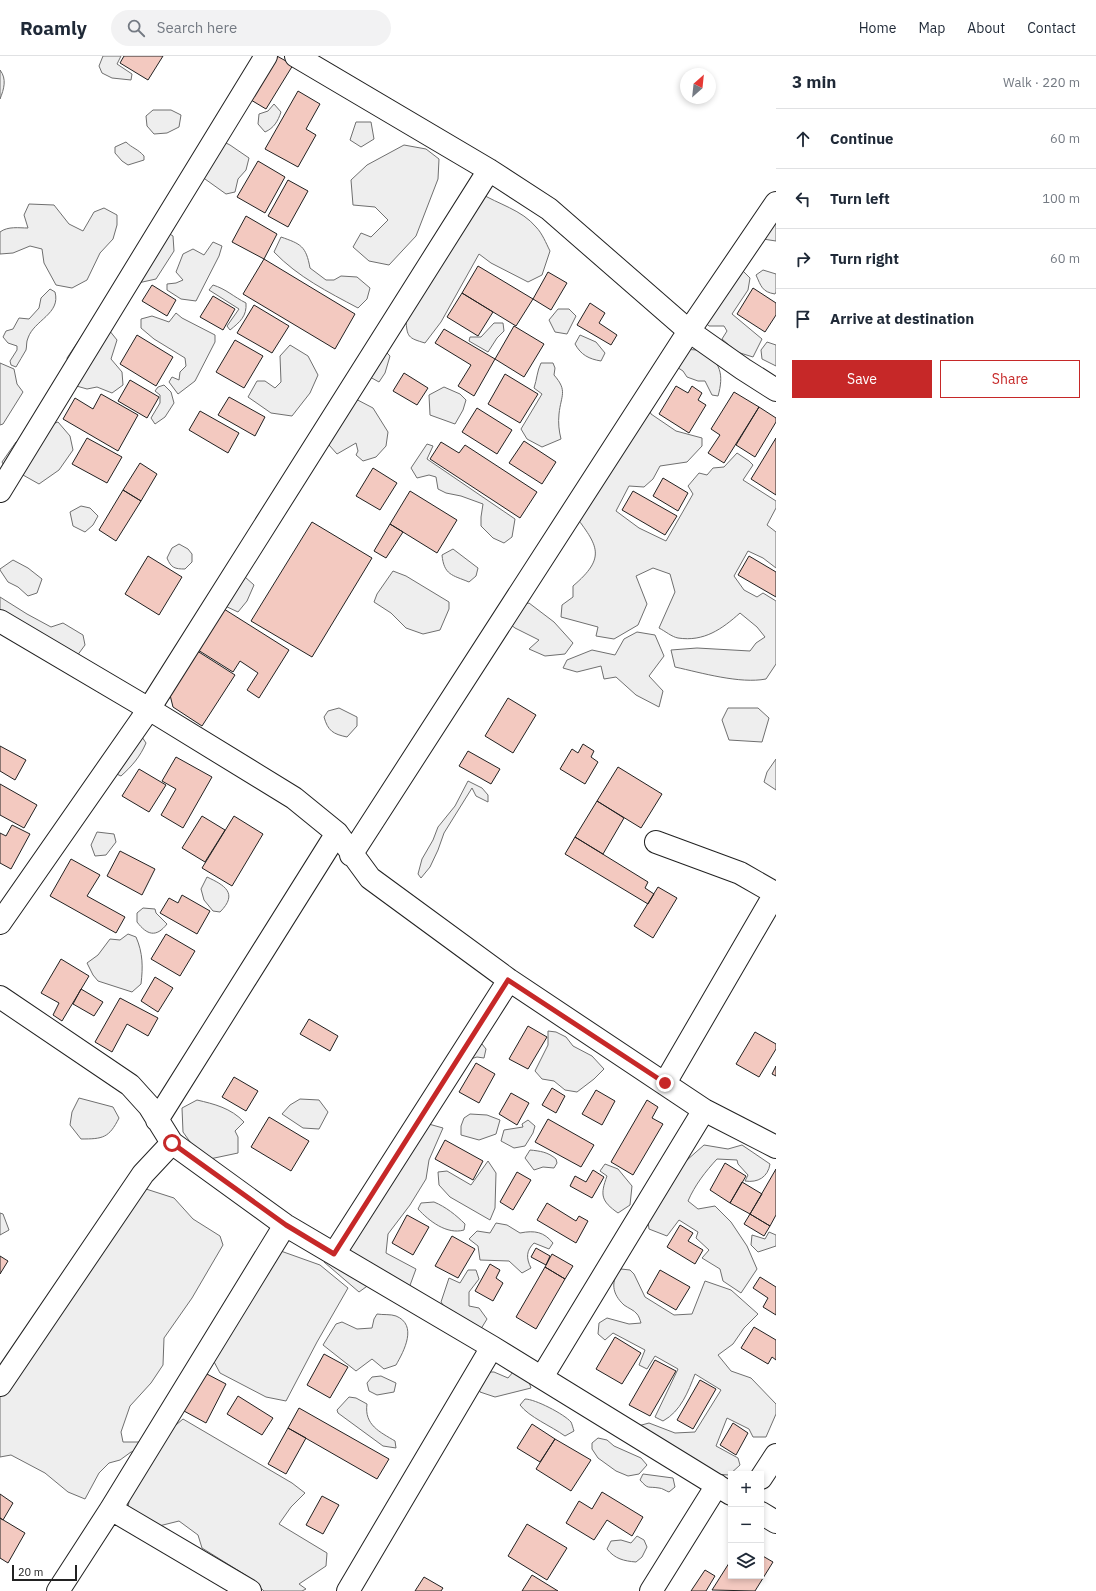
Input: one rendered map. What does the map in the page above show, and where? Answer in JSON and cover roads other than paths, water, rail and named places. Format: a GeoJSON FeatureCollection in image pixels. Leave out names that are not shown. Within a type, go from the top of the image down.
{"type":"FeatureCollection","features":[{"type":"Feature","properties":{"kind":"street"},"geometry":{"type":"LineString","coordinates":[[0,491],[266,56]]}},
{"type":"Feature","properties":{"kind":"street"},"geometry":{"type":"LineString","coordinates":[[296,56],[489,170],[549,209],[690,331],[743,369],[776,390]]}},
{"type":"Feature","properties":{"kind":"street"},"geometry":{"type":"LineString","coordinates":[[0,923],[149,708],[489,170]]}},
{"type":"Feature","properties":{"kind":"street"},"geometry":{"type":"LineString","coordinates":[[351,854],[690,331],[776,203]]}},
{"type":"Feature","properties":{"kind":"street"},"geometry":{"type":"LineString","coordinates":[[0,621],[149,708],[294,798],[337,833],[370,878],[508,980],[704,1110],[776,1147]]}},
{"type":"Feature","properties":{"kind":"street"},"geometry":{"type":"LineString","coordinates":[[156,1120],[337,833]]}},
{"type":"Feature","properties":{"kind":"street"},"geometry":{"type":"LineString","coordinates":[[656,842],[740,873],[776,892],[665,1083]]}},
{"type":"Feature","properties":{"kind":"street"},"geometry":{"type":"LineString","coordinates":[[334,1254],[508,980]]}},
{"type":"Feature","properties":{"kind":"street"},"geometry":{"type":"LineString","coordinates":[[0,997],[130,1085],[149,1106],[156,1120],[172,1143],[286,1225],[542,1377],[724,1489],[651,1591]]}},
{"type":"Feature","properties":{"kind":"street"},"geometry":{"type":"LineString","coordinates":[[542,1377],[704,1110]]}},
{"type":"Feature","properties":{"kind":"street"},"geometry":{"type":"LineString","coordinates":[[1,1380],[143,1174],[172,1143]]}},
{"type":"Feature","properties":{"kind":"street"},"geometry":{"type":"LineString","coordinates":[[58,1591],[111,1510],[286,1225]]}},
{"type":"Feature","properties":{"kind":"street"},"geometry":{"type":"LineString","coordinates":[[351,1589],[492,1347]]}},
{"type":"Feature","properties":{"kind":"street"},"geometry":{"type":"LineString","coordinates":[[764,1473],[776,1454]]}},
{"type":"Feature","properties":{"kind":"street"},"geometry":{"type":"LineString","coordinates":[[111,1510],[250,1591]]}},
{"type":"Feature","properties":{"kind":"street"},"geometry":{"type":"LineString","coordinates":[[764,1515],[776,1522]]}}]}
